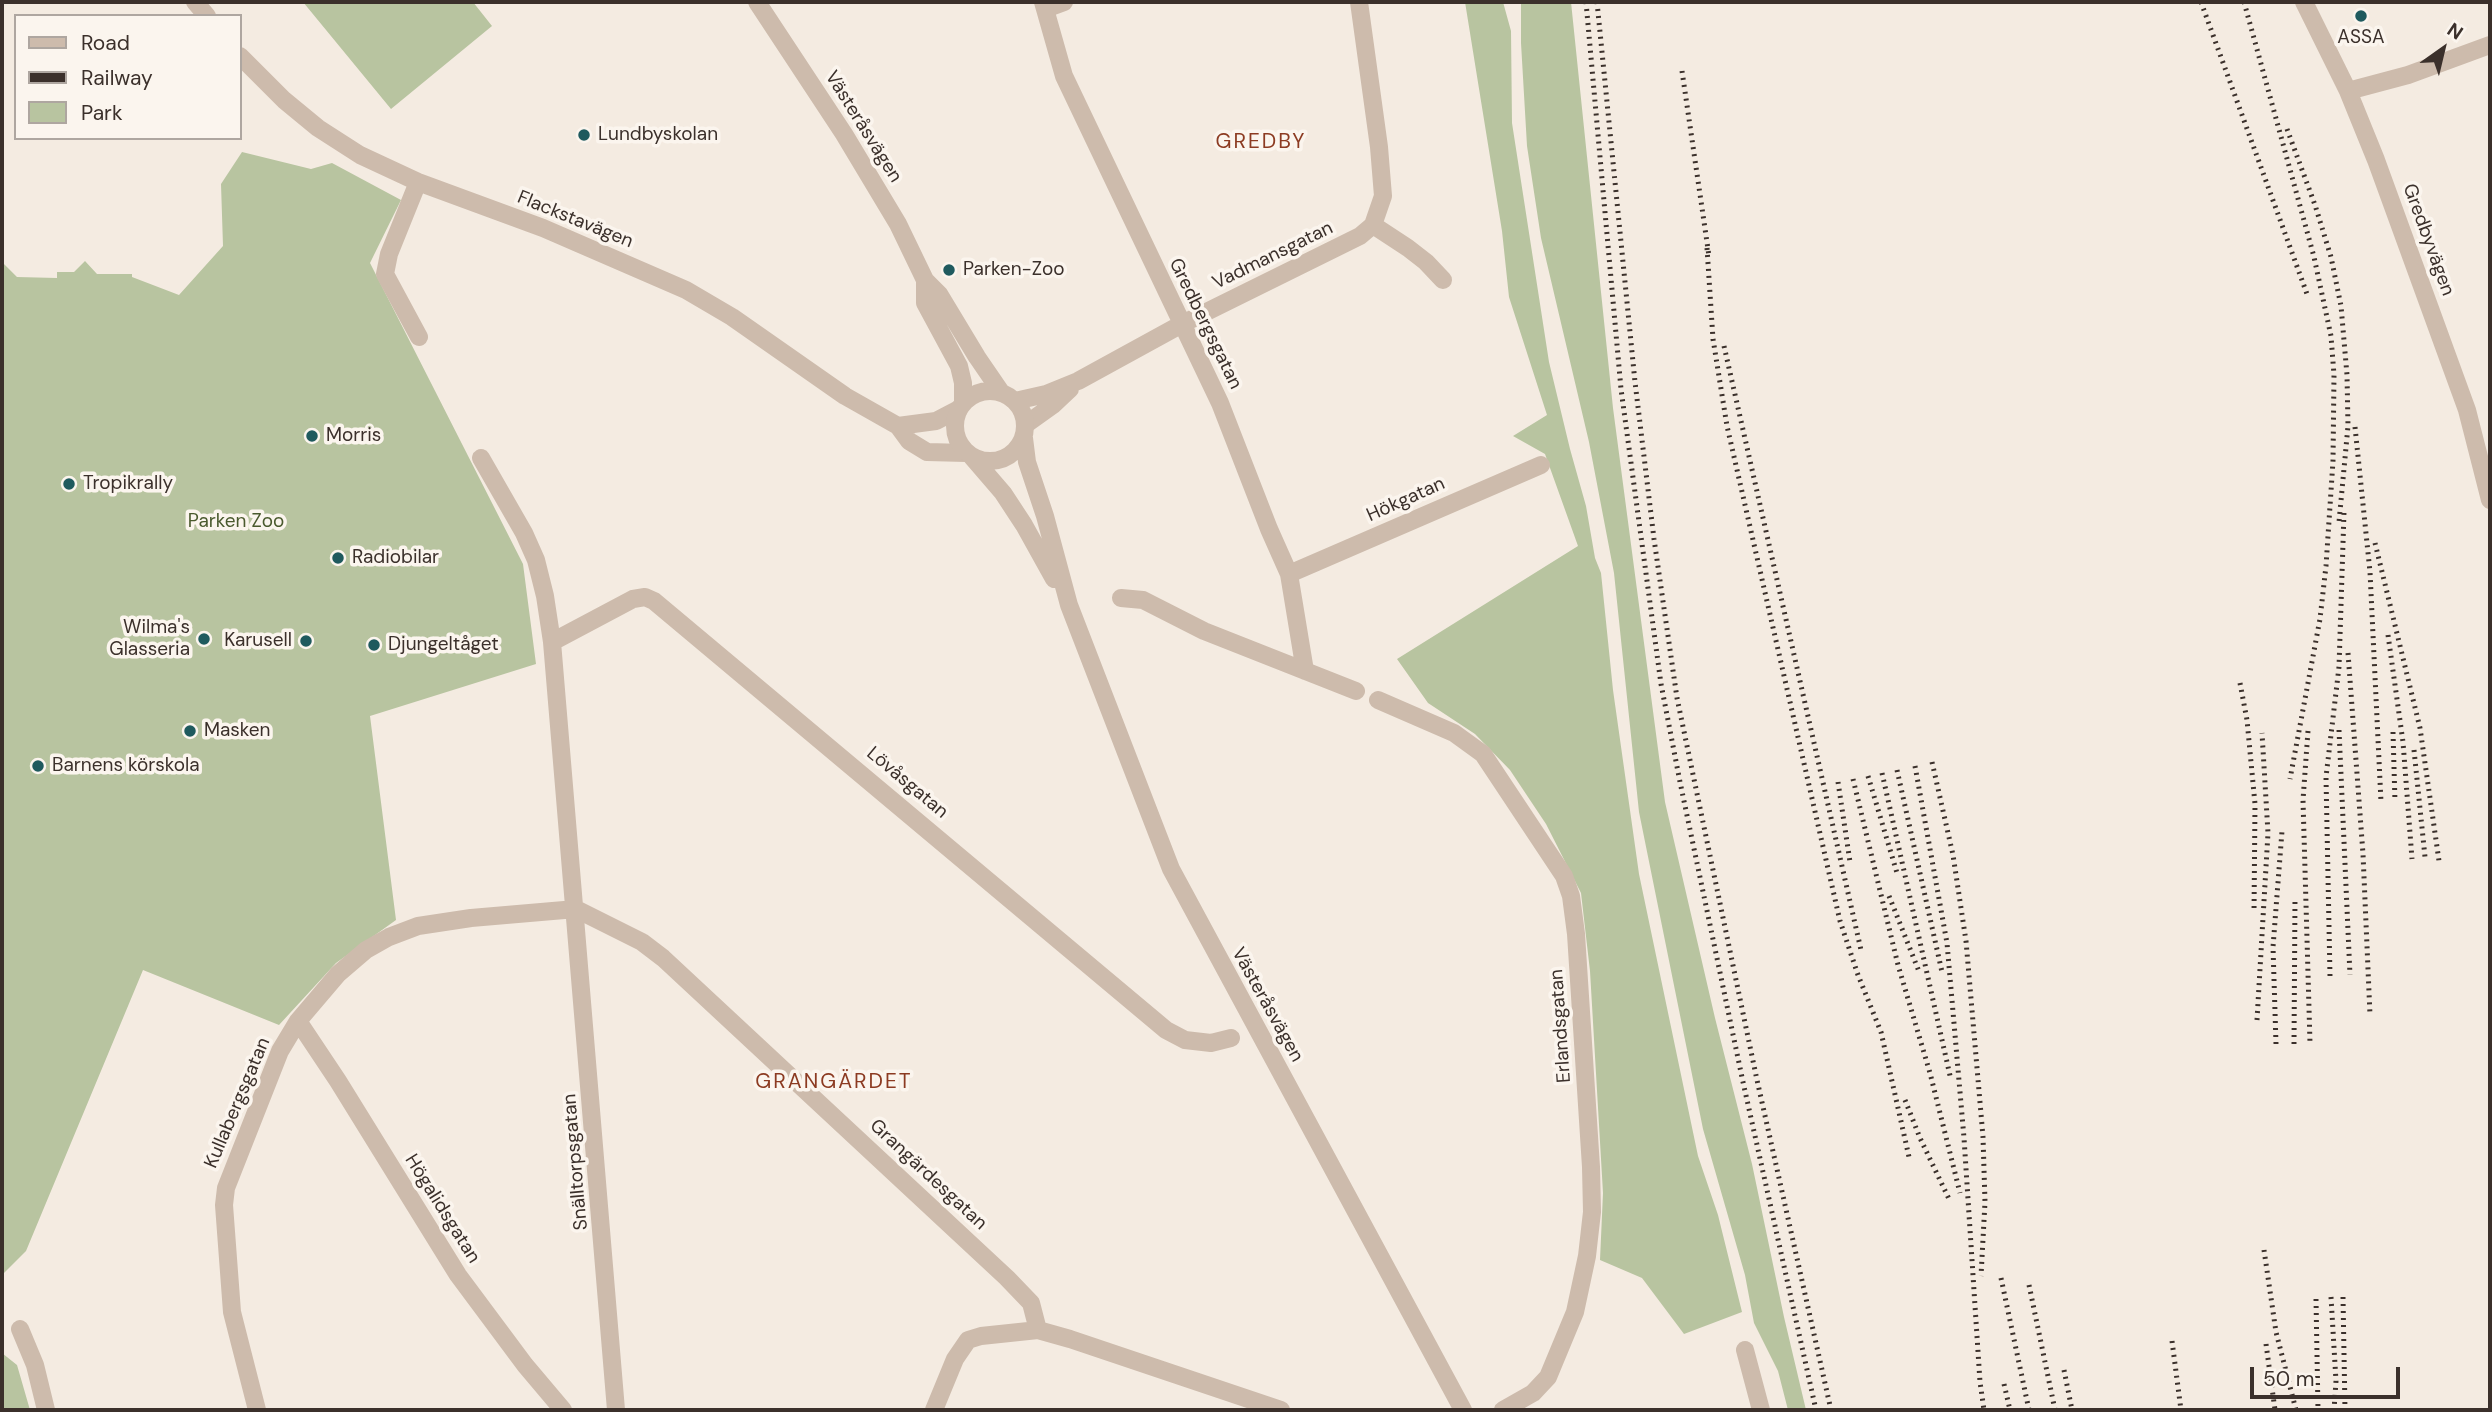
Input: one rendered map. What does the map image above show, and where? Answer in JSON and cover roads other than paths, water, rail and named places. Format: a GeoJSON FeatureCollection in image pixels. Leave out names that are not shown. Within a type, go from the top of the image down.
{"type":"FeatureCollection","features":[{"type":"Feature","properties":{"kind":"street","name":"Västeråsvägen"},"geometry":{"type":"LineString","coordinates":[[757,2],[844,134],[898,224],[925,280],[939,294],[977,357],[1008,397]]}},
{"type":"Feature","properties":{"kind":"street"},"geometry":{"type":"LineString","coordinates":[[1044,6],[1064,2]]}},
{"type":"Feature","properties":{"kind":"street"},"geometry":{"type":"LineString","coordinates":[[1359,2],[1384,196],[1373,225],[1417,255],[1443,280]]}},
{"type":"Feature","properties":{"kind":"street","name":"Gredbyvägen"},"geometry":{"type":"LineString","coordinates":[[2304,2],[2348,91],[2376,160],[2467,410],[2490,500]]}},
{"type":"Feature","properties":{"kind":"street","name":"Gredbergsgatan"},"geometry":{"type":"LineString","coordinates":[[1044,6],[1064,76],[1220,403],[1289,574],[1305,671]]}},
{"type":"Feature","properties":{"kind":"street"},"geometry":{"type":"LineString","coordinates":[[2348,91],[2408,75],[2490,45]]}},
{"type":"Feature","properties":{"kind":"street","name":"Flackstavägen"},"geometry":{"type":"LineString","coordinates":[[242,58],[284,100],[318,128],[360,155],[418,182],[543,228],[686,290],[732,317],[845,396],[898,426],[909,441],[927,452],[969,455]]}},
{"type":"Feature","properties":{"kind":"street"},"geometry":{"type":"LineString","coordinates":[[418,182],[389,254],[385,274],[419,337]]}},
{"type":"Feature","properties":{"kind":"street","name":"Vadmansgatan"},"geometry":{"type":"LineString","coordinates":[[1008,397],[1046,394],[1078,381],[1182,324],[1360,236],[1373,225]]}},
{"type":"Feature","properties":{"kind":"street","name":"Västeråsvägen"},"geometry":{"type":"LineString","coordinates":[[925,280],[925,303],[959,366],[963,383],[961,406]]}},
{"type":"Feature","properties":{"kind":"street","name":"Vadmansgatan"},"geometry":{"type":"LineString","coordinates":[[1025,432],[1078,381]]}},
{"type":"Feature","properties":{"kind":"street"},"geometry":{"type":"LineString","coordinates":[[898,426],[936,421],[980,392],[1008,397],[1022,412],[1025,432],[1017,449],[1002,460],[985,461],[969,455],[956,437],[955,430],[961,406]]}},
{"type":"Feature","properties":{"kind":"street","name":"Västeråsvägen"},"geometry":{"type":"LineString","coordinates":[[1025,432],[1027,462],[1069,605],[1171,869],[1462,1410]]}},
{"type":"Feature","properties":{"kind":"street","name":"Västeråsvägen"},"geometry":{"type":"LineString","coordinates":[[969,455],[1003,493],[1069,605]]}},
{"type":"Feature","properties":{"kind":"street","name":"Snälltorpsgatan"},"geometry":{"type":"LineString","coordinates":[[481,458],[524,533],[536,560],[552,642],[617,1390],[616,1410]]}},
{"type":"Feature","properties":{"kind":"street","name":"Hökgatan"},"geometry":{"type":"LineString","coordinates":[[1289,574],[1541,465]]}},
{"type":"Feature","properties":{"kind":"street","name":"Lövåsgatan"},"geometry":{"type":"LineString","coordinates":[[552,642],[633,599],[646,597],[654,601],[1166,1030],[1185,1040],[1211,1043],[1231,1038]]}},
{"type":"Feature","properties":{"kind":"street"},"geometry":{"type":"LineString","coordinates":[[1121,598],[1143,600],[1204,631],[1356,691]]}},
{"type":"Feature","properties":{"kind":"street","name":"Erlandsgatan"},"geometry":{"type":"LineString","coordinates":[[1378,700],[1454,733],[1483,754],[1564,876],[1571,896],[1576,934],[1591,1167],[1592,1212],[1587,1256],[1576,1312],[1548,1377],[1533,1393],[1503,1410]]}},
{"type":"Feature","properties":{"kind":"street"},"geometry":{"type":"LineString","coordinates":[[298,1021],[338,974],[366,950],[389,937],[418,926],[576,909]]}},
{"type":"Feature","properties":{"kind":"street","name":"Grangärdesgatan"},"geometry":{"type":"LineString","coordinates":[[576,909],[642,942],[663,958],[1007,1278],[1031,1303],[1038,1330]]}},
{"type":"Feature","properties":{"kind":"street","name":"Kullabergsgatan"},"geometry":{"type":"LineString","coordinates":[[257,1410],[232,1312],[224,1205],[226,1188],[280,1051],[298,1021]]}},
{"type":"Feature","properties":{"kind":"street","name":"Högalidsgatan"},"geometry":{"type":"LineString","coordinates":[[298,1021],[458,1275],[525,1365],[563,1410]]}},
{"type":"Feature","properties":{"kind":"street"},"geometry":{"type":"LineString","coordinates":[[20,1329],[35,1366],[46,1410]]}},
{"type":"Feature","properties":{"kind":"street"},"geometry":{"type":"LineString","coordinates":[[934,1410],[955,1359],[968,1340],[981,1336],[1038,1330],[1281,1410]]}},
{"type":"Feature","properties":{"kind":"street"},"geometry":{"type":"LineString","coordinates":[[1745,1350],[1761,1410]]}},
{"type":"Feature","properties":{"kind":"railway"},"geometry":{"type":"LineString","coordinates":[[1586,2],[1621,389],[1661,684],[1743,1082],[1816,1410]]}},
{"type":"Feature","properties":{"kind":"railway"},"geometry":{"type":"LineString","coordinates":[[1597,2],[1635,382],[1677,698],[1757,1080],[1831,1410]]}},
{"type":"Feature","properties":{"kind":"railway"},"geometry":{"type":"LineString","coordinates":[[2201,2],[2307,294]]}},
{"type":"Feature","properties":{"kind":"railway"},"geometry":{"type":"LineString","coordinates":[[2244,2],[2314,257],[2331,336],[2334,375],[2333,461],[2326,566],[2320,619],[2290,779]]}},
{"type":"Feature","properties":{"kind":"railway"},"geometry":{"type":"LineString","coordinates":[[1682,71],[1709,256]]}},
{"type":"Feature","properties":{"kind":"railway"},"geometry":{"type":"LineString","coordinates":[[2287,129],[2331,257],[2341,306],[2348,426],[2339,522]]}},
{"type":"Feature","properties":{"kind":"railway"},"geometry":{"type":"LineString","coordinates":[[1707,248],[1713,339],[1727,426],[1840,921],[1881,1032],[1909,1157]]}},
{"type":"Feature","properties":{"kind":"railway"},"geometry":{"type":"LineString","coordinates":[[1724,346],[1861,950]]}},
{"type":"Feature","properties":{"kind":"railway"},"geometry":{"type":"LineString","coordinates":[[2355,427],[2370,572],[2381,802]]}},
{"type":"Feature","properties":{"kind":"railway"},"geometry":{"type":"LineString","coordinates":[[2330,976],[2326,777],[2339,667],[2344,512]]}},
{"type":"Feature","properties":{"kind":"railway"},"geometry":{"type":"LineString","coordinates":[[2375,543],[2420,728],[2439,861]]}},
{"type":"Feature","properties":{"kind":"railway"},"geometry":{"type":"LineString","coordinates":[[2388,635],[2403,742],[2412,859]]}},
{"type":"Feature","properties":{"kind":"railway"},"geometry":{"type":"LineString","coordinates":[[2348,653],[2363,854],[2370,1015]]}},
{"type":"Feature","properties":{"kind":"railway"},"geometry":{"type":"LineString","coordinates":[[2240,683],[2247,720],[2255,804],[2254,913]]}},
{"type":"Feature","properties":{"kind":"railway"},"geometry":{"type":"LineString","coordinates":[[2339,730],[2350,975]]}},
{"type":"Feature","properties":{"kind":"railway"},"geometry":{"type":"LineString","coordinates":[[2308,731],[2303,800],[2310,1043]]}},
{"type":"Feature","properties":{"kind":"railway"},"geometry":{"type":"LineString","coordinates":[[2393,732],[2395,802]]}},
{"type":"Feature","properties":{"kind":"railway"},"geometry":{"type":"LineString","coordinates":[[2257,1020],[2268,833],[2262,733]]}},
{"type":"Feature","properties":{"kind":"railway"},"geometry":{"type":"LineString","coordinates":[[2414,750],[2425,857]]}},
{"type":"Feature","properties":{"kind":"railway"},"geometry":{"type":"LineString","coordinates":[[1932,762],[1953,855],[1966,941],[1983,1137],[1985,1202],[1981,1276]]}},
{"type":"Feature","properties":{"kind":"railway"},"geometry":{"type":"LineString","coordinates":[[1915,766],[1947,943],[1984,1410]]}},
{"type":"Feature","properties":{"kind":"railway"},"geometry":{"type":"LineString","coordinates":[[1897,770],[1942,972]]}},
{"type":"Feature","properties":{"kind":"railway"},"geometry":{"type":"LineString","coordinates":[[1882,773],[1951,1080]]}},
{"type":"Feature","properties":{"kind":"railway"},"geometry":{"type":"LineString","coordinates":[[1868,776],[1897,873]]}},
{"type":"Feature","properties":{"kind":"railway"},"geometry":{"type":"LineString","coordinates":[[1853,779],[1898,965],[1930,1073],[1960,1193]]}},
{"type":"Feature","properties":{"kind":"railway"},"geometry":{"type":"LineString","coordinates":[[1838,782],[1850,862]]}},
{"type":"Feature","properties":{"kind":"railway"},"geometry":{"type":"LineString","coordinates":[[2276,1044],[2273,947],[2282,831]]}},
{"type":"Feature","properties":{"kind":"railway"},"geometry":{"type":"LineString","coordinates":[[1889,896],[1920,974]]}},
{"type":"Feature","properties":{"kind":"railway"},"geometry":{"type":"LineString","coordinates":[[2294,1044],[2295,898]]}},
{"type":"Feature","properties":{"kind":"railway"},"geometry":{"type":"LineString","coordinates":[[1905,1100],[1949,1199]]}},
{"type":"Feature","properties":{"kind":"railway"},"geometry":{"type":"LineString","coordinates":[[2264,1250],[2276,1332],[2296,1410]]}},
{"type":"Feature","properties":{"kind":"railway"},"geometry":{"type":"LineString","coordinates":[[2001,1278],[2029,1410]]}},
{"type":"Feature","properties":{"kind":"railway"},"geometry":{"type":"LineString","coordinates":[[2029,1285],[2055,1410]]}},
{"type":"Feature","properties":{"kind":"railway"},"geometry":{"type":"LineString","coordinates":[[2331,1297],[2336,1381],[2334,1410]]}},
{"type":"Feature","properties":{"kind":"railway"},"geometry":{"type":"LineString","coordinates":[[2343,1297],[2345,1410]]}},
{"type":"Feature","properties":{"kind":"railway"},"geometry":{"type":"LineString","coordinates":[[2316,1299],[2318,1410]]}},
{"type":"Feature","properties":{"kind":"railway"},"geometry":{"type":"LineString","coordinates":[[2172,1341],[2181,1410]]}},
{"type":"Feature","properties":{"kind":"railway"},"geometry":{"type":"LineString","coordinates":[[2266,1344],[2275,1410]]}},
{"type":"Feature","properties":{"kind":"railway"},"geometry":{"type":"LineString","coordinates":[[2064,1370],[2072,1410]]}},
{"type":"Feature","properties":{"kind":"railway"},"geometry":{"type":"LineString","coordinates":[[2004,1384],[2010,1410]]}},
{"type":"Feature","properties":{"kind":"place","name":"ASSA"},"geometry":{"type":"Point","coordinates":[2361,16]}},
{"type":"Feature","properties":{"kind":"place","name":"Lundbyskolan"},"geometry":{"type":"Point","coordinates":[584,135]}},
{"type":"Feature","properties":{"kind":"place","name":"Parken-Zoo"},"geometry":{"type":"Point","coordinates":[949,270]}},
{"type":"Feature","properties":{"kind":"place","name":"Morris"},"geometry":{"type":"Point","coordinates":[312,436]}},
{"type":"Feature","properties":{"kind":"place","name":"Tropikrally"},"geometry":{"type":"Point","coordinates":[69,484]}},
{"type":"Feature","properties":{"kind":"place","name":"Radiobilar"},"geometry":{"type":"Point","coordinates":[338,558]}},
{"type":"Feature","properties":{"kind":"place","name":"Wilma's Glasseria"},"geometry":{"type":"Point","coordinates":[204,639]}},
{"type":"Feature","properties":{"kind":"place","name":"Karusell"},"geometry":{"type":"Point","coordinates":[306,641]}},
{"type":"Feature","properties":{"kind":"place","name":"Djungeltåget"},"geometry":{"type":"Point","coordinates":[374,645]}},
{"type":"Feature","properties":{"kind":"place","name":"Masken"},"geometry":{"type":"Point","coordinates":[190,731]}},
{"type":"Feature","properties":{"kind":"place","name":"Barnens körskola"},"geometry":{"type":"Point","coordinates":[38,766]}},
{"type":"Feature","properties":{"kind":"district","name":"GREDBY"},"geometry":{"type":"Point","coordinates":[1261,142]}},
{"type":"Feature","properties":{"kind":"district","name":"GRANGÄRDET"},"geometry":{"type":"Point","coordinates":[834,1082]}},
{"type":"Feature","properties":{"kind":"park label","name":"Parken Zoo"},"geometry":{"type":"Point","coordinates":[236,522]}}]}
